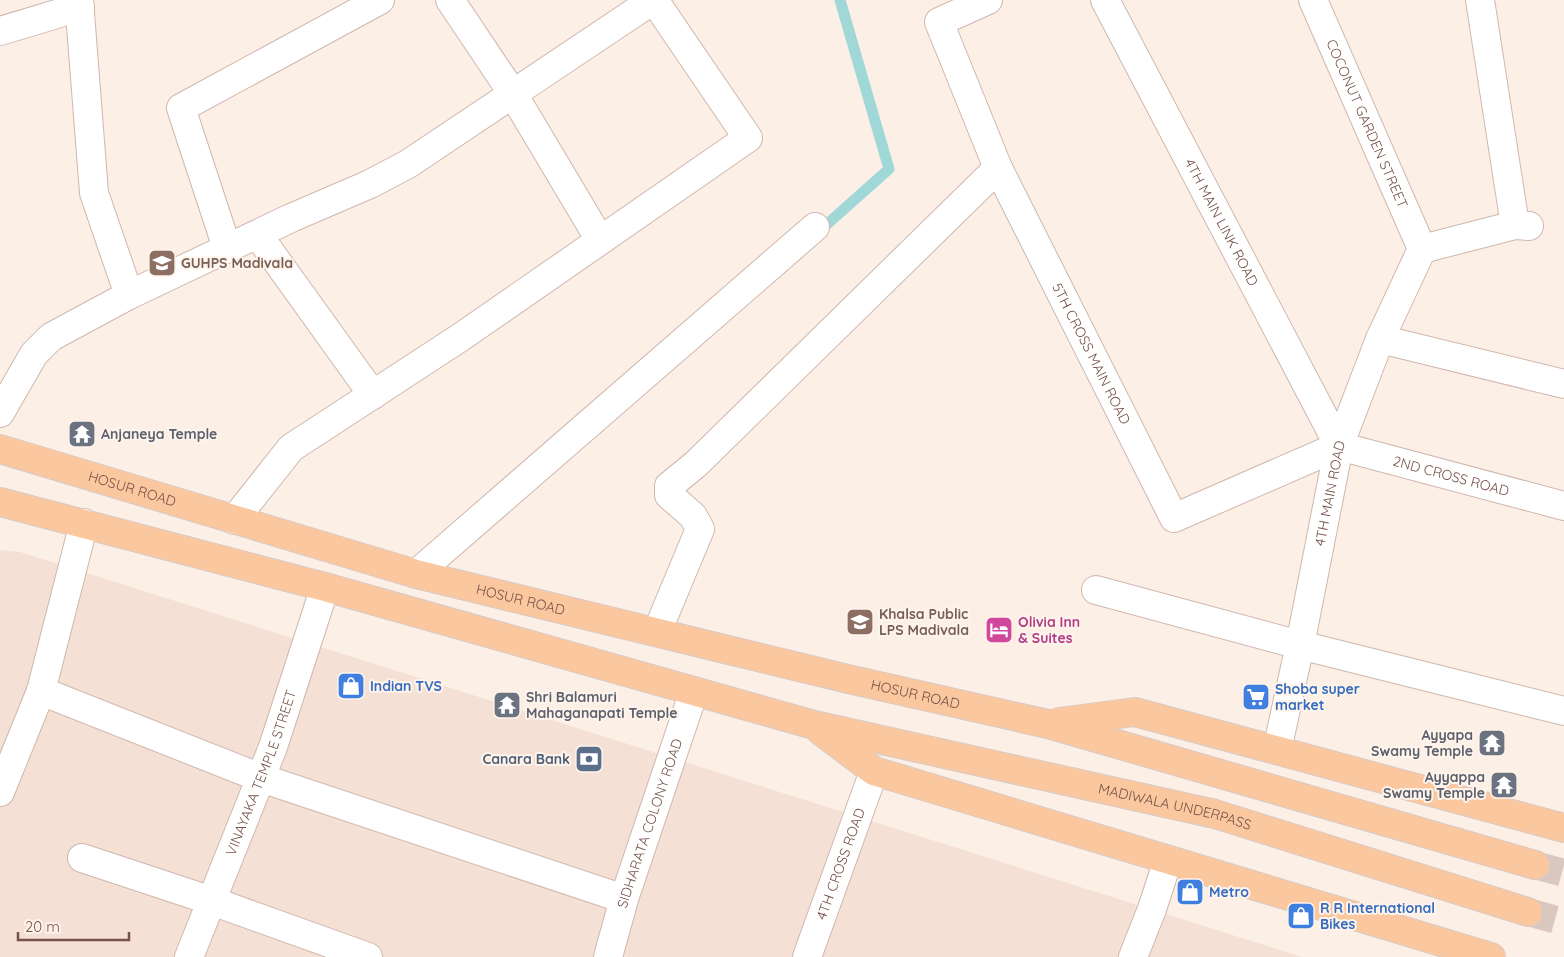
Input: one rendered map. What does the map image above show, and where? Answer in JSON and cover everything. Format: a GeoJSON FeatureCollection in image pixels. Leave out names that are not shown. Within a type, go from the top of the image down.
{"type":"FeatureCollection","features":[{"type":"Feature","properties":{"kind":"main road","name":"HOSUR ROAD"},"geometry":{"type":"LineString","coordinates":[[0,450],[416,574],[848,679],[1048,724]]}},
{"type":"Feature","properties":{"kind":"main road"},"geometry":{"type":"LineString","coordinates":[[0,502],[325,587],[814,725],[874,771],[1491,957]]}},
{"type":"Feature","properties":{"kind":"main road"},"geometry":{"type":"LineString","coordinates":[[1048,724],[1136,712],[1563,823]]}},
{"type":"Feature","properties":{"kind":"main road"},"geometry":{"type":"LineString","coordinates":[[1048,724],[1535,865]]}},
{"type":"Feature","properties":{"kind":"main road","name":"MADIWALA UNDERPASS"},"geometry":{"type":"LineString","coordinates":[[814,725],[1215,814],[1528,912]]}},
{"type":"Feature","properties":{"kind":"street"},"geometry":{"type":"LineString","coordinates":[[227,248],[181,108],[380,0]]}},
{"type":"Feature","properties":{"kind":"street"},"geometry":{"type":"LineString","coordinates":[[450,0],[513,94],[600,240]]}},
{"type":"Feature","properties":{"kind":"street"},"geometry":{"type":"LineString","coordinates":[[0,413],[34,354],[51,337],[129,295],[227,248],[370,184],[408,164],[653,0],[748,138],[461,337],[292,448],[234,520]]}},
{"type":"Feature","properties":{"kind":"street","name":"5TH CROSS MAIN ROAD"},"geometry":{"type":"LineString","coordinates":[[988,0],[939,22],[998,168],[1174,518],[1339,446]]}},
{"type":"Feature","properties":{"kind":"street","name":"4TH MAIN LINK ROAD"},"geometry":{"type":"LineString","coordinates":[[1105,0],[1339,446]]}},
{"type":"Feature","properties":{"kind":"street","name":"COCONUT GARDEN STREET"},"geometry":{"type":"LineString","coordinates":[[1313,0],[1422,248]]}},
{"type":"Feature","properties":{"kind":"street"},"geometry":{"type":"LineString","coordinates":[[1422,248],[1522,226],[1480,0]]}},
{"type":"Feature","properties":{"kind":"street"},"geometry":{"type":"LineString","coordinates":[[0,30],[80,3],[94,193],[129,295]]}},
{"type":"Feature","properties":{"kind":"street"},"geometry":{"type":"LineString","coordinates":[[657,632],[700,529],[693,516],[669,495],[669,486],[696,464],[998,168]]}},
{"type":"Feature","properties":{"kind":"street"},"geometry":{"type":"LineString","coordinates":[[416,574],[816,227]]}},
{"type":"Feature","properties":{"kind":"street"},"geometry":{"type":"LineString","coordinates":[[258,235],[373,395]]}},
{"type":"Feature","properties":{"kind":"street","name":"4TH MAIN ROAD"},"geometry":{"type":"LineString","coordinates":[[1277,750],[1300,645],[1339,446],[1380,339],[1422,248]]}},
{"type":"Feature","properties":{"kind":"street"},"geometry":{"type":"LineString","coordinates":[[1380,339],[1564,384]]}},
{"type":"Feature","properties":{"kind":"street","name":"2ND CROSS ROAD"},"geometry":{"type":"LineString","coordinates":[[1339,446],[1564,506]]}},
{"type":"Feature","properties":{"kind":"street"},"geometry":{"type":"LineString","coordinates":[[0,792],[41,691],[84,523]]}},
{"type":"Feature","properties":{"kind":"street","name":"VINAYAKA TEMPLE STREET"},"geometry":{"type":"LineString","coordinates":[[189,957],[273,747],[325,587]]}},
{"type":"Feature","properties":{"kind":"street"},"geometry":{"type":"LineString","coordinates":[[1096,590],[1300,645],[1564,711]]}},
{"type":"Feature","properties":{"kind":"street"},"geometry":{"type":"LineString","coordinates":[[41,691],[261,778],[624,899]]}},
{"type":"Feature","properties":{"kind":"street","name":"SIDHARATA COLONY ROAD"},"geometry":{"type":"LineString","coordinates":[[608,957],[624,899],[694,691]]}},
{"type":"Feature","properties":{"kind":"street","name":"4TH CROSS ROAD"},"geometry":{"type":"LineString","coordinates":[[806,957],[874,771]]}},
{"type":"Feature","properties":{"kind":"street"},"geometry":{"type":"LineString","coordinates":[[82,858],[212,901],[368,957]]}},
{"type":"Feature","properties":{"kind":"street"},"geometry":{"type":"LineString","coordinates":[[1132,957],[1152,909],[1168,860]]}},
{"type":"Feature","properties":{"kind":"shaded area"},"geometry":{"type":"Polygon","coordinates":[[[0,550],[20,552],[1302,957],[0,957],[0,550]]]}},
{"type":"Feature","properties":{"kind":"waterway"},"geometry":{"type":"LineString","coordinates":[[816,234],[889,169],[840,0]]}},
{"type":"Feature","properties":{"kind":"tunnel"},"geometry":{"type":"LineString","coordinates":[[1535,865],[1564,873]]}},
{"type":"Feature","properties":{"kind":"tunnel"},"geometry":{"type":"LineString","coordinates":[[1528,912],[1564,922]]}},
{"type":"Feature","properties":{"kind":"place","name":"GUHPS Madivala"},"geometry":{"type":"Point","coordinates":[162,263]}},
{"type":"Feature","properties":{"kind":"place","name":"Anjaneya Temple"},"geometry":{"type":"Point","coordinates":[82,434]}},
{"type":"Feature","properties":{"kind":"place","name":"Khalsa Public LPS Madivala"},"geometry":{"type":"Point","coordinates":[860,622]}},
{"type":"Feature","properties":{"kind":"place","name":"Olivia Inn & Suites"},"geometry":{"type":"Point","coordinates":[999,630]}},
{"type":"Feature","properties":{"kind":"place","name":"Indian TVS"},"geometry":{"type":"Point","coordinates":[351,686]}},
{"type":"Feature","properties":{"kind":"place","name":"Shoba super market"},"geometry":{"type":"Point","coordinates":[1256,697]}},
{"type":"Feature","properties":{"kind":"place","name":"Shri Balamuri Mahaganapati Temple"},"geometry":{"type":"Point","coordinates":[507,705]}},
{"type":"Feature","properties":{"kind":"place","name":"Ayyapa Swamy Temple"},"geometry":{"type":"Point","coordinates":[1492,743]}},
{"type":"Feature","properties":{"kind":"place","name":"Canara Bank"},"geometry":{"type":"Point","coordinates":[589,759]}},
{"type":"Feature","properties":{"kind":"place","name":"Ayyappa Swamy Temple"},"geometry":{"type":"Point","coordinates":[1504,785]}},
{"type":"Feature","properties":{"kind":"place","name":"Metro"},"geometry":{"type":"Point","coordinates":[1190,892]}},
{"type":"Feature","properties":{"kind":"place","name":"R R International Bikes"},"geometry":{"type":"Point","coordinates":[1301,916]}}]}
